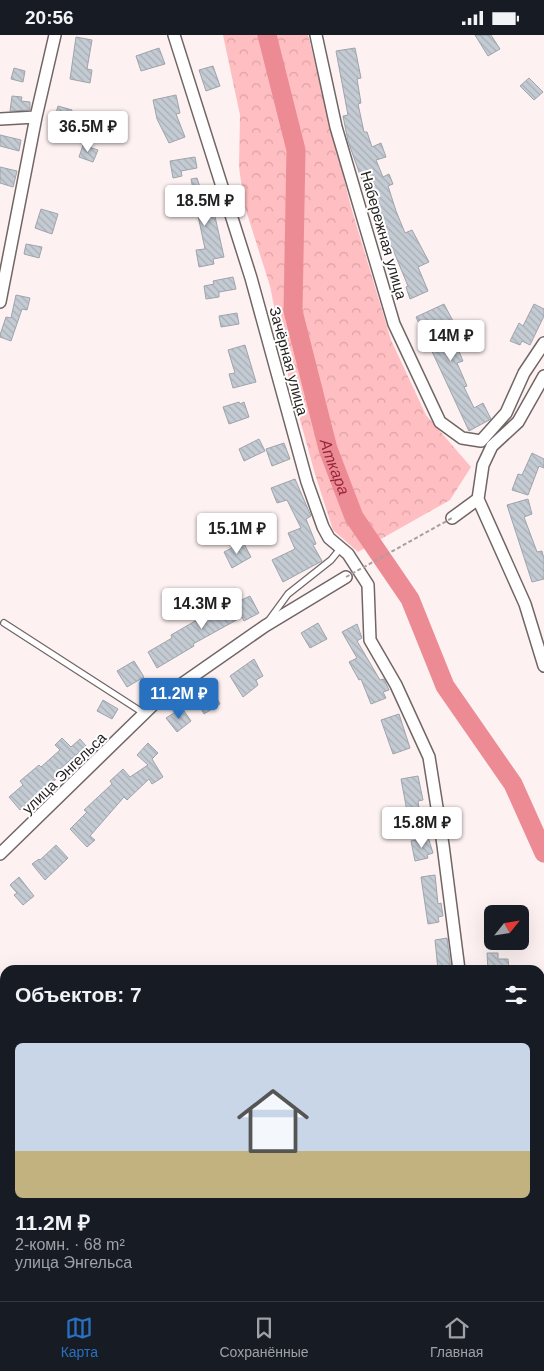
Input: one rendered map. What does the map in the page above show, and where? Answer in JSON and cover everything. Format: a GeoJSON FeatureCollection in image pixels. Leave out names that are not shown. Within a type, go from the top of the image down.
{"type":"FeatureCollection","features":[{"type":"Feature","properties":{"kind":"street"},"geometry":{"type":"LineString","coordinates":[[0,302],[3,268],[55,35]]}},
{"type":"Feature","properties":{"kind":"street","name":"Зачёрная улица"},"geometry":{"type":"LineString","coordinates":[[174,35],[251,278],[308,482],[323,527],[329,538],[348,554],[368,585],[370,640],[396,685],[429,757],[443,845],[458,965]]}},
{"type":"Feature","properties":{"kind":"street","name":"Набережная улица"},"geometry":{"type":"LineString","coordinates":[[316,35],[336,127],[394,324],[440,422],[462,438],[481,441],[506,413],[524,373],[544,343]]}},
{"type":"Feature","properties":{"kind":"street"},"geometry":{"type":"LineString","coordinates":[[0,119],[36,117]]}},
{"type":"Feature","properties":{"kind":"street"},"geometry":{"type":"LineString","coordinates":[[544,376],[518,422],[492,446],[483,465],[478,499],[525,604],[544,666]]}},
{"type":"Feature","properties":{"kind":"street"},"geometry":{"type":"LineString","coordinates":[[452,518],[478,499]]}},
{"type":"Feature","properties":{"kind":"street","name":"улица Энгельса"},"geometry":{"type":"LineString","coordinates":[[0,854],[156,702],[265,626],[346,577]]}},
{"type":"Feature","properties":{"kind":"lane"},"geometry":{"type":"LineString","coordinates":[[265,626],[288,594],[331,560],[340,549]]}},
{"type":"Feature","properties":{"kind":"lane"},"geometry":{"type":"LineString","coordinates":[[4,623],[145,714]]}},
{"type":"Feature","properties":{"kind":"path"},"geometry":{"type":"LineString","coordinates":[[346,577],[452,518]]}},
{"type":"Feature","properties":{"kind":"green space"},"geometry":{"type":"Polygon","coordinates":[[[223,35],[308,35],[351,207],[391,340],[426,415],[471,467],[450,500],[358,552],[333,530],[315,474],[289,380],[270,286],[244,204],[239,167],[240,115],[223,35]]]}},
{"type":"Feature","properties":{"kind":"building"},"geometry":{"type":"Polygon","coordinates":[[[475,35],[491,35],[500,49],[488,56],[475,35]]]}},
{"type":"Feature","properties":{"kind":"building"},"geometry":{"type":"Polygon","coordinates":[[[76,37],[92,40],[87,69],[92,70],[90,83],[70,79],[76,37]]]}},
{"type":"Feature","properties":{"kind":"building"},"geometry":{"type":"Polygon","coordinates":[[[159,48],[165,64],[141,71],[136,56],[159,48]]]}},
{"type":"Feature","properties":{"kind":"building"},"geometry":{"type":"Polygon","coordinates":[[[355,48],[361,78],[357,79],[361,103],[358,104],[364,132],[367,132],[372,147],[381,143],[386,157],[376,160],[383,177],[389,174],[393,184],[388,186],[396,211],[405,233],[412,230],[429,262],[418,267],[428,291],[410,299],[406,287],[408,286],[394,252],[392,253],[374,214],[348,141],[343,116],[348,115],[336,51],[355,48]]]}},
{"type":"Feature","properties":{"kind":"building"},"geometry":{"type":"Polygon","coordinates":[[[213,66],[220,86],[206,91],[199,70],[213,66]]]}},
{"type":"Feature","properties":{"kind":"building"},"geometry":{"type":"Polygon","coordinates":[[[14,68],[25,71],[23,82],[11,79],[14,68]]]}},
{"type":"Feature","properties":{"kind":"building"},"geometry":{"type":"Polygon","coordinates":[[[529,78],[543,92],[534,100],[520,86],[529,78]]]}},
{"type":"Feature","properties":{"kind":"building"},"geometry":{"type":"Polygon","coordinates":[[[176,95],[180,113],[176,114],[185,137],[169,143],[157,119],[153,100],[176,95]]]}},
{"type":"Feature","properties":{"kind":"building"},"geometry":{"type":"Polygon","coordinates":[[[12,96],[22,97],[21,101],[30,102],[30,110],[10,111],[12,96]]]}},
{"type":"Feature","properties":{"kind":"building"},"geometry":{"type":"Polygon","coordinates":[[[58,106],[72,110],[67,131],[52,127],[58,106]]]}},
{"type":"Feature","properties":{"kind":"building"},"geometry":{"type":"Polygon","coordinates":[[[0,135],[21,140],[19,151],[0,146],[0,135]]]}},
{"type":"Feature","properties":{"kind":"building"},"geometry":{"type":"Polygon","coordinates":[[[83,145],[98,150],[93,162],[79,157],[83,145]]]}},
{"type":"Feature","properties":{"kind":"building"},"geometry":{"type":"Polygon","coordinates":[[[195,157],[197,168],[181,171],[182,176],[173,178],[170,161],[195,157]]]}},
{"type":"Feature","properties":{"kind":"building"},"geometry":{"type":"Polygon","coordinates":[[[0,167],[17,171],[13,187],[0,183],[0,167]]]}},
{"type":"Feature","properties":{"kind":"building"},"geometry":{"type":"Polygon","coordinates":[[[197,178],[208,213],[214,212],[224,257],[213,259],[214,264],[199,267],[196,250],[205,249],[195,201],[184,204],[181,192],[193,189],[191,179],[197,178]]]}},
{"type":"Feature","properties":{"kind":"building"},"geometry":{"type":"Polygon","coordinates":[[[41,209],[58,214],[52,234],[35,228],[41,209]]]}},
{"type":"Feature","properties":{"kind":"building"},"geometry":{"type":"Polygon","coordinates":[[[26,244],[42,247],[39,258],[24,254],[26,244]]]}},
{"type":"Feature","properties":{"kind":"building"},"geometry":{"type":"Polygon","coordinates":[[[233,277],[236,289],[219,292],[219,297],[206,299],[204,286],[214,284],[213,281],[233,277]]]}},
{"type":"Feature","properties":{"kind":"building"},"geometry":{"type":"Polygon","coordinates":[[[16,295],[30,298],[27,310],[22,309],[11,341],[0,337],[0,335],[6,317],[11,318],[16,295]]]}},
{"type":"Feature","properties":{"kind":"building"},"geometry":{"type":"Polygon","coordinates":[[[444,304],[462,338],[455,342],[463,361],[457,363],[467,386],[464,387],[474,408],[483,403],[491,419],[469,431],[416,317],[444,304]]]}},
{"type":"Feature","properties":{"kind":"building"},"geometry":{"type":"Polygon","coordinates":[[[534,304],[544,309],[544,316],[530,345],[522,341],[520,345],[510,341],[519,323],[523,326],[534,304]]]}},
{"type":"Feature","properties":{"kind":"building"},"geometry":{"type":"Polygon","coordinates":[[[237,313],[239,324],[221,327],[219,316],[237,313]]]}},
{"type":"Feature","properties":{"kind":"building"},"geometry":{"type":"Polygon","coordinates":[[[245,345],[256,382],[233,388],[229,374],[235,373],[228,350],[245,345]]]}},
{"type":"Feature","properties":{"kind":"building"},"geometry":{"type":"Polygon","coordinates":[[[239,402],[240,404],[244,402],[249,417],[229,424],[223,407],[239,402]]]}},
{"type":"Feature","properties":{"kind":"building"},"geometry":{"type":"Polygon","coordinates":[[[259,439],[265,451],[244,461],[239,449],[259,439]]]}},
{"type":"Feature","properties":{"kind":"building"},"geometry":{"type":"Polygon","coordinates":[[[284,443],[290,459],[272,466],[266,449],[284,443]]]}},
{"type":"Feature","properties":{"kind":"building"},"geometry":{"type":"Polygon","coordinates":[[[532,453],[544,459],[544,468],[539,466],[528,495],[512,490],[518,474],[522,475],[532,453]]]}},
{"type":"Feature","properties":{"kind":"building"},"geometry":{"type":"Polygon","coordinates":[[[295,479],[311,516],[306,519],[316,544],[313,545],[322,561],[283,582],[272,560],[295,549],[288,533],[301,528],[287,500],[277,503],[271,488],[295,479]]]}},
{"type":"Feature","properties":{"kind":"building"},"geometry":{"type":"Polygon","coordinates":[[[528,499],[532,514],[524,517],[537,552],[542,551],[544,559],[544,579],[532,582],[507,505],[528,499]]]}},
{"type":"Feature","properties":{"kind":"building"},"geometry":{"type":"Polygon","coordinates":[[[243,542],[251,557],[232,568],[224,552],[243,542]]]}},
{"type":"Feature","properties":{"kind":"building"},"geometry":{"type":"Polygon","coordinates":[[[250,596],[259,613],[244,621],[242,617],[193,644],[194,646],[157,668],[148,652],[172,638],[171,635],[197,620],[194,616],[209,608],[212,614],[250,596]]]}},
{"type":"Feature","properties":{"kind":"building"},"geometry":{"type":"Polygon","coordinates":[[[318,623],[327,639],[310,648],[301,633],[318,623]]]}},
{"type":"Feature","properties":{"kind":"building"},"geometry":{"type":"Polygon","coordinates":[[[357,624],[362,638],[357,641],[380,680],[384,679],[389,690],[383,692],[386,698],[371,704],[361,679],[359,680],[349,662],[357,658],[342,632],[357,624]]]}},
{"type":"Feature","properties":{"kind":"building"},"geometry":{"type":"Polygon","coordinates":[[[254,659],[263,676],[256,680],[258,685],[243,697],[230,676],[254,659]]]}},
{"type":"Feature","properties":{"kind":"building"},"geometry":{"type":"Polygon","coordinates":[[[134,661],[144,677],[127,687],[117,671],[134,661]]]}},
{"type":"Feature","properties":{"kind":"building"},"geometry":{"type":"Polygon","coordinates":[[[211,687],[220,704],[204,714],[195,697],[211,687]]]}},
{"type":"Feature","properties":{"kind":"building"},"geometry":{"type":"Polygon","coordinates":[[[103,700],[118,709],[112,719],[97,711],[103,700]]]}},
{"type":"Feature","properties":{"kind":"building"},"geometry":{"type":"Polygon","coordinates":[[[182,708],[191,721],[177,732],[166,718],[182,708]]]}},
{"type":"Feature","properties":{"kind":"building"},"geometry":{"type":"Polygon","coordinates":[[[399,714],[410,748],[393,754],[381,720],[399,714]]]}},
{"type":"Feature","properties":{"kind":"building"},"geometry":{"type":"Polygon","coordinates":[[[62,738],[71,747],[80,739],[86,746],[59,770],[62,773],[45,790],[20,810],[9,797],[23,785],[20,781],[39,765],[41,767],[60,750],[55,745],[62,738]]]}},
{"type":"Feature","properties":{"kind":"building"},"geometry":{"type":"Polygon","coordinates":[[[148,743],[158,753],[152,759],[163,777],[152,784],[149,779],[127,800],[124,797],[90,836],[95,840],[87,847],[70,829],[87,812],[84,810],[112,784],[110,781],[123,769],[130,777],[148,765],[137,755],[148,743]]]}},
{"type":"Feature","properties":{"kind":"building"},"geometry":{"type":"Polygon","coordinates":[[[418,776],[423,800],[418,801],[419,808],[407,811],[401,779],[418,776]]]}},
{"type":"Feature","properties":{"kind":"building"},"geometry":{"type":"Polygon","coordinates":[[[428,837],[433,853],[427,855],[428,858],[415,861],[411,841],[428,837]]]}},
{"type":"Feature","properties":{"kind":"building"},"geometry":{"type":"Polygon","coordinates":[[[56,845],[68,858],[45,880],[32,864],[40,860],[56,845]]]}},
{"type":"Feature","properties":{"kind":"building"},"geometry":{"type":"Polygon","coordinates":[[[435,875],[438,904],[441,903],[443,916],[438,917],[439,922],[428,924],[421,877],[435,875]]]}},
{"type":"Feature","properties":{"kind":"building"},"geometry":{"type":"Polygon","coordinates":[[[19,877],[34,896],[23,905],[14,895],[17,893],[10,885],[19,877]]]}},
{"type":"Feature","properties":{"kind":"building"},"geometry":{"type":"Polygon","coordinates":[[[447,938],[450,965],[438,965],[435,940],[447,938]]]}},
{"type":"Feature","properties":{"kind":"building"},"geometry":{"type":"Polygon","coordinates":[[[487,953],[498,953],[498,959],[508,959],[509,965],[488,965],[487,953]]]}},
{"type":"Feature","properties":{"kind":"waterway","name":"Аткара"},"geometry":{"type":"LineString","coordinates":[[267,35],[296,150],[293,311],[328,449],[354,517],[410,599],[445,686],[513,784],[544,853]]}}]}
